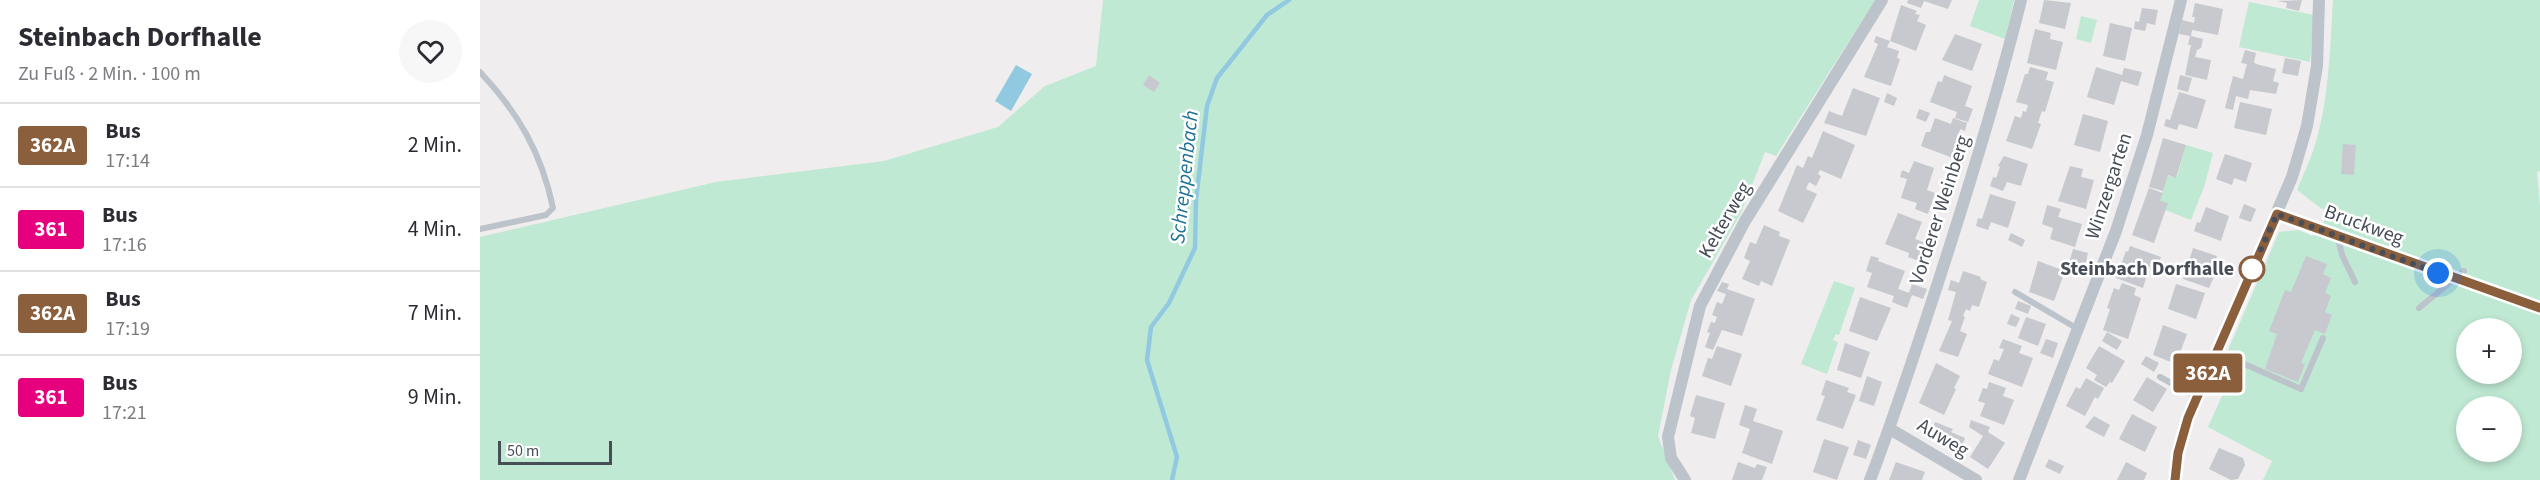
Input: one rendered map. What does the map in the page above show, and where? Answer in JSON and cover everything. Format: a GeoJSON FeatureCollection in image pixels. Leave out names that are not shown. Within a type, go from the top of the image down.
{"type":"FeatureCollection","features":[{"type":"Feature","properties":{"kind":"street","name":"Kelterweg"},"geometry":{"type":"LineString","coordinates":[[1685,480],[1671,458],[1668,437],[1700,306],[1744,221],[1882,0]]}},
{"type":"Feature","properties":{"kind":"street","name":"Vorderer Weinberg"},"geometry":{"type":"LineString","coordinates":[[1870,480],[1890,429],[2003,77],[2021,0]]}},
{"type":"Feature","properties":{"kind":"street","name":"Winzergarten"},"geometry":{"type":"LineString","coordinates":[[2019,480],[2116,231],[2147,135],[2181,0]]}},
{"type":"Feature","properties":{"kind":"street"},"geometry":{"type":"LineString","coordinates":[[2175,480],[2178,453],[2197,397],[2292,177],[2307,126],[2317,66],[2319,0]]}},
{"type":"Feature","properties":{"kind":"street","name":"Bruckweg"},"geometry":{"type":"LineString","coordinates":[[2277,214],[2453,279],[2540,308]]}},
{"type":"Feature","properties":{"kind":"street","name":"Auweg"},"geometry":{"type":"LineString","coordinates":[[1890,429],[1976,480]]}},
{"type":"Feature","properties":{"kind":"lane"},"geometry":{"type":"LineString","coordinates":[[480,72],[524,127],[548,183],[553,208],[546,215],[480,229]]}},
{"type":"Feature","properties":{"kind":"lane"},"geometry":{"type":"LineString","coordinates":[[2338,237],[2342,255],[2355,282]]}},
{"type":"Feature","properties":{"kind":"lane"},"geometry":{"type":"LineString","coordinates":[[2419,308],[2464,271]]}},
{"type":"Feature","properties":{"kind":"lane"},"geometry":{"type":"LineString","coordinates":[[2014,292],[2079,329]]}},
{"type":"Feature","properties":{"kind":"lane"},"geometry":{"type":"LineString","coordinates":[[2217,352],[2301,389],[2323,338]]}},
{"type":"Feature","properties":{"kind":"lane"},"geometry":{"type":"LineString","coordinates":[[2160,377],[2197,397]]}},
{"type":"Feature","properties":{"kind":"green space"},"geometry":{"type":"Polygon","coordinates":[[[1103,0],[1875,0],[1776,156],[1765,152],[1741,213],[1691,300],[1671,370],[1658,436],[1675,480],[480,480],[480,237],[716,182],[884,161],[998,127],[1045,86],[1096,66],[1103,0]]]}},
{"type":"Feature","properties":{"kind":"green space"},"geometry":{"type":"Polygon","coordinates":[[[1979,0],[2014,0],[2005,39],[1970,26],[1979,0]]]}},
{"type":"Feature","properties":{"kind":"green space"},"geometry":{"type":"Polygon","coordinates":[[[2333,0],[2540,0],[2540,171],[2537,172],[2540,206],[2540,480],[2263,480],[2272,461],[2208,427],[2234,369],[2222,364],[2279,232],[2299,230],[2312,236],[2335,208],[2322,209],[2297,190],[2318,133],[2328,76],[2333,0]]]}},
{"type":"Feature","properties":{"kind":"green space"},"geometry":{"type":"Polygon","coordinates":[[[2249,2],[2314,15],[2310,62],[2239,47],[2249,2]]]}},
{"type":"Feature","properties":{"kind":"green space"},"geometry":{"type":"Polygon","coordinates":[[[2081,16],[2097,20],[2091,43],[2076,39],[2081,16]]]}},
{"type":"Feature","properties":{"kind":"green space"},"geometry":{"type":"Polygon","coordinates":[[[2186,145],[2213,153],[2205,184],[2191,220],[2165,210],[2160,201],[2167,176],[2177,177],[2186,145]]]}},
{"type":"Feature","properties":{"kind":"green space"},"geometry":{"type":"Polygon","coordinates":[[[1834,281],[1855,288],[1839,335],[1836,334],[1833,340],[1838,342],[1827,374],[1801,364],[1834,281]]]}},
{"type":"Feature","properties":{"kind":"water"},"geometry":{"type":"Polygon","coordinates":[[[1016,65],[1032,74],[1011,111],[995,101],[1016,65]]]}},
{"type":"Feature","properties":{"kind":"building"},"geometry":{"type":"Polygon","coordinates":[[[1908,0],[1952,0],[1948,9],[1924,1],[1921,8],[1907,3],[1908,0]]]}},
{"type":"Feature","properties":{"kind":"building"},"geometry":{"type":"Polygon","coordinates":[[[2044,0],[2071,3],[2065,29],[2039,23],[2044,0]]]}},
{"type":"Feature","properties":{"kind":"building"},"geometry":{"type":"Polygon","coordinates":[[[2302,0],[2299,11],[2286,8],[2287,3],[2277,1],[2302,0]]]}},
{"type":"Feature","properties":{"kind":"building"},"geometry":{"type":"Polygon","coordinates":[[[2195,3],[2223,9],[2218,35],[2192,30],[2191,36],[2203,39],[2201,48],[2197,50],[2195,57],[2211,60],[2207,80],[2185,75],[2191,45],[2188,45],[2190,36],[2179,34],[2182,20],[2194,23],[2195,17],[2192,17],[2195,3]]]}},
{"type":"Feature","properties":{"kind":"building"},"geometry":{"type":"Polygon","coordinates":[[[1901,5],[1917,11],[1915,14],[1920,15],[1917,21],[1926,25],[1916,51],[1890,41],[1901,5]]]}},
{"type":"Feature","properties":{"kind":"building"},"geometry":{"type":"Polygon","coordinates":[[[2142,8],[2158,10],[2155,25],[2147,23],[2145,31],[2134,29],[2135,21],[2139,22],[2142,8]]]}},
{"type":"Feature","properties":{"kind":"building"},"geometry":{"type":"Polygon","coordinates":[[[2110,23],[2132,28],[2125,61],[2103,56],[2110,23]]]}},
{"type":"Feature","properties":{"kind":"building"},"geometry":{"type":"Polygon","coordinates":[[[2035,29],[2051,33],[2050,39],[2063,42],[2056,70],[2027,63],[2035,29]]]}},
{"type":"Feature","properties":{"kind":"building"},"geometry":{"type":"Polygon","coordinates":[[[1955,34],[1982,44],[1972,71],[1942,60],[1955,34]]]}},
{"type":"Feature","properties":{"kind":"building"},"geometry":{"type":"Polygon","coordinates":[[[1876,36],[1890,41],[1887,47],[1899,51],[1897,58],[1900,59],[1891,86],[1864,77],[1878,44],[1874,42],[1876,36]]]}},
{"type":"Feature","properties":{"kind":"building"},"geometry":{"type":"Polygon","coordinates":[[[2245,50],[2256,53],[2254,62],[2256,64],[2276,69],[2273,81],[2279,83],[2276,94],[2250,90],[2248,99],[2236,96],[2233,110],[2225,108],[2233,76],[2243,79],[2247,64],[2241,63],[2245,50]]]}},
{"type":"Feature","properties":{"kind":"building"},"geometry":{"type":"Polygon","coordinates":[[[2285,58],[2301,61],[2298,76],[2282,73],[2285,58]]]}},
{"type":"Feature","properties":{"kind":"building"},"geometry":{"type":"Polygon","coordinates":[[[2030,67],[2048,72],[2046,80],[2054,82],[2045,112],[2042,111],[2038,123],[2041,124],[2032,149],[2006,141],[2015,116],[2021,118],[2023,111],[2026,112],[2028,105],[2016,102],[2025,74],[2028,74],[2030,67]]]}},
{"type":"Feature","properties":{"kind":"building"},"geometry":{"type":"Polygon","coordinates":[[[2096,67],[2122,75],[2124,68],[2142,72],[2138,86],[2121,81],[2114,105],[2087,97],[2096,67]]]}},
{"type":"Feature","properties":{"kind":"building"},"geometry":{"type":"Polygon","coordinates":[[[1149,75],[1160,83],[1154,92],[1143,85],[1149,75]]]}},
{"type":"Feature","properties":{"kind":"building"},"geometry":{"type":"Polygon","coordinates":[[[1944,75],[1972,86],[1965,106],[1973,109],[1968,122],[1955,118],[1957,112],[1930,102],[1938,81],[1942,82],[1944,75]]]}},
{"type":"Feature","properties":{"kind":"building"},"geometry":{"type":"Polygon","coordinates":[[[2180,75],[2192,78],[2188,92],[2177,89],[2180,75]]]}},
{"type":"Feature","properties":{"kind":"building"},"geometry":{"type":"Polygon","coordinates":[[[1853,88],[1880,98],[1866,136],[1824,123],[1829,111],[1842,116],[1853,88]]]}},
{"type":"Feature","properties":{"kind":"building"},"geometry":{"type":"Polygon","coordinates":[[[2179,92],[2206,100],[2197,129],[2179,124],[2177,130],[2164,126],[2166,119],[2170,120],[2179,92]]]}},
{"type":"Feature","properties":{"kind":"building"},"geometry":{"type":"Polygon","coordinates":[[[1887,93],[1897,98],[1894,106],[1884,102],[1887,93]]]}},
{"type":"Feature","properties":{"kind":"building"},"geometry":{"type":"Polygon","coordinates":[[[2240,102],[2272,109],[2266,135],[2234,128],[2240,102]]]}},
{"type":"Feature","properties":{"kind":"building"},"geometry":{"type":"Polygon","coordinates":[[[1919,109],[1930,113],[1926,122],[1916,118],[1919,109]]]}},
{"type":"Feature","properties":{"kind":"building"},"geometry":{"type":"Polygon","coordinates":[[[2083,114],[2108,121],[2100,152],[2074,145],[2083,114]]]}},
{"type":"Feature","properties":{"kind":"building"},"geometry":{"type":"Polygon","coordinates":[[[1935,118],[1951,124],[1953,118],[1967,123],[1965,131],[1960,129],[1953,158],[1921,146],[1935,118]]]}},
{"type":"Feature","properties":{"kind":"building"},"geometry":{"type":"Polygon","coordinates":[[[1823,131],[1855,145],[1841,179],[1820,170],[1818,174],[1821,176],[1816,186],[1809,182],[1806,189],[1817,194],[1803,223],[1778,211],[1797,165],[1803,168],[1808,156],[1812,158],[1823,131]]]}},
{"type":"Feature","properties":{"kind":"building"},"geometry":{"type":"Polygon","coordinates":[[[2163,138],[2186,145],[2176,178],[2168,175],[2163,191],[2149,187],[2163,138]]]}},
{"type":"Feature","properties":{"kind":"building"},"geometry":{"type":"Polygon","coordinates":[[[2343,144],[2356,145],[2354,175],[2341,174],[2343,144]]]}},
{"type":"Feature","properties":{"kind":"building"},"geometry":{"type":"Polygon","coordinates":[[[2225,154],[2252,163],[2246,182],[2234,178],[2232,185],[2216,179],[2225,154]]]}},
{"type":"Feature","properties":{"kind":"building"},"geometry":{"type":"Polygon","coordinates":[[[2004,156],[2028,164],[2021,186],[2007,182],[2003,191],[1990,186],[1993,177],[1996,178],[2000,167],[1998,166],[2004,156]]]}},
{"type":"Feature","properties":{"kind":"building"},"geometry":{"type":"Polygon","coordinates":[[[1914,161],[1934,168],[1927,190],[1935,193],[1928,214],[1915,209],[1917,203],[1901,198],[1907,179],[1900,177],[1902,170],[1909,173],[1914,161]]]}},
{"type":"Feature","properties":{"kind":"building"},"geometry":{"type":"Polygon","coordinates":[[[2070,166],[2083,169],[2081,177],[2094,180],[2086,209],[2058,201],[2070,166]]]}},
{"type":"Feature","properties":{"kind":"building"},"geometry":{"type":"Polygon","coordinates":[[[2149,188],[2163,193],[2160,201],[2168,203],[2154,243],[2132,235],[2149,188]]]}},
{"type":"Feature","properties":{"kind":"building"},"geometry":{"type":"Polygon","coordinates":[[[1990,194],[2016,202],[2008,228],[1991,222],[1988,230],[1976,226],[1978,218],[1982,219],[1990,194]]]}},
{"type":"Feature","properties":{"kind":"building"},"geometry":{"type":"Polygon","coordinates":[[[2244,204],[2256,209],[2251,222],[2239,218],[2244,204]]]}},
{"type":"Feature","properties":{"kind":"building"},"geometry":{"type":"Polygon","coordinates":[[[2047,205],[2061,209],[2058,217],[2082,224],[2075,247],[2050,239],[2053,228],[2042,224],[2047,205]]]}},
{"type":"Feature","properties":{"kind":"building"},"geometry":{"type":"Polygon","coordinates":[[[2206,207],[2229,216],[2221,241],[2194,231],[2206,207]]]}},
{"type":"Feature","properties":{"kind":"building"},"geometry":{"type":"Polygon","coordinates":[[[1898,213],[1922,222],[1915,239],[1926,243],[1919,261],[1908,257],[1909,253],[1885,244],[1898,213]]]}},
{"type":"Feature","properties":{"kind":"building"},"geometry":{"type":"Polygon","coordinates":[[[1764,225],[1780,232],[1779,236],[1790,240],[1772,286],[1761,281],[1759,286],[1742,279],[1750,261],[1744,258],[1750,242],[1756,244],[1764,225]]]}},
{"type":"Feature","properties":{"kind":"building"},"geometry":{"type":"Polygon","coordinates":[[[2011,233],[2025,240],[2022,247],[2008,240],[2011,233]]]}},
{"type":"Feature","properties":{"kind":"building"},"geometry":{"type":"Polygon","coordinates":[[[2130,246],[2161,257],[2158,265],[2151,262],[2143,288],[2116,278],[2130,246]]]}},
{"type":"Feature","properties":{"kind":"building"},"geometry":{"type":"Polygon","coordinates":[[[2193,248],[2217,256],[2212,271],[2216,272],[2209,288],[2183,279],[2193,248]]]}},
{"type":"Feature","properties":{"kind":"building"},"geometry":{"type":"Polygon","coordinates":[[[2073,249],[2088,253],[2084,271],[2069,263],[2073,249]]]}},
{"type":"Feature","properties":{"kind":"building"},"geometry":{"type":"Polygon","coordinates":[[[1871,256],[1905,271],[1898,289],[1909,293],[1912,284],[1927,289],[1923,299],[1912,295],[1907,308],[1892,302],[1894,296],[1867,287],[1872,273],[1866,271],[1871,256]]]}},
{"type":"Feature","properties":{"kind":"building"},"geometry":{"type":"Polygon","coordinates":[[[2306,256],[2327,264],[2323,274],[2331,278],[2325,293],[2331,296],[2325,312],[2332,315],[2325,334],[2315,330],[2301,363],[2305,364],[2298,382],[2265,369],[2277,334],[2269,331],[2285,290],[2291,292],[2306,256]]]}},
{"type":"Feature","properties":{"kind":"building"},"geometry":{"type":"Polygon","coordinates":[[[2038,261],[2065,271],[2054,301],[2029,292],[2038,261]]]}},
{"type":"Feature","properties":{"kind":"building"},"geometry":{"type":"Polygon","coordinates":[[[1963,271],[1981,277],[1980,279],[1987,282],[1979,307],[1972,305],[1970,311],[1966,309],[1963,316],[1965,317],[1960,331],[1967,334],[1958,357],[1939,351],[1952,321],[1948,320],[1956,292],[1948,290],[1951,280],[1959,283],[1963,271]]]}},
{"type":"Feature","properties":{"kind":"building"},"geometry":{"type":"Polygon","coordinates":[[[1722,282],[1729,284],[1727,289],[1755,299],[1742,336],[1722,330],[1713,350],[1705,347],[1711,322],[1715,323],[1717,317],[1712,315],[1717,302],[1722,304],[1726,294],[1717,291],[1722,282]]]}},
{"type":"Feature","properties":{"kind":"building"},"geometry":{"type":"Polygon","coordinates":[[[2122,283],[2136,288],[2134,295],[2141,298],[2128,339],[2103,330],[2114,288],[2119,290],[2122,283]]]}},
{"type":"Feature","properties":{"kind":"building"},"geometry":{"type":"Polygon","coordinates":[[[2176,284],[2205,293],[2196,319],[2168,309],[2176,284]]]}},
{"type":"Feature","properties":{"kind":"building"},"geometry":{"type":"Polygon","coordinates":[[[1860,297],[1891,308],[1877,341],[1849,331],[1860,297]]]}},
{"type":"Feature","properties":{"kind":"building"},"geometry":{"type":"Polygon","coordinates":[[[2018,301],[2031,306],[2028,314],[2015,309],[2018,301]]]}},
{"type":"Feature","properties":{"kind":"building"},"geometry":{"type":"Polygon","coordinates":[[[2011,314],[2020,318],[2016,327],[2007,324],[2011,314]]]}},
{"type":"Feature","properties":{"kind":"building"},"geometry":{"type":"Polygon","coordinates":[[[2026,317],[2046,324],[2038,346],[2018,338],[2026,317]]]}},
{"type":"Feature","properties":{"kind":"building"},"geometry":{"type":"Polygon","coordinates":[[[2163,325],[2187,334],[2176,364],[2153,355],[2163,325]]]}},
{"type":"Feature","properties":{"kind":"building"},"geometry":{"type":"Polygon","coordinates":[[[2107,332],[2122,341],[2117,350],[2102,341],[2107,332]]]}},
{"type":"Feature","properties":{"kind":"building"},"geometry":{"type":"Polygon","coordinates":[[[2003,339],[2022,346],[2019,353],[2033,358],[2022,387],[1988,374],[1994,359],[1999,361],[2004,349],[1999,348],[2003,339]]]}},
{"type":"Feature","properties":{"kind":"building"},"geometry":{"type":"Polygon","coordinates":[[[2046,339],[2058,343],[2053,358],[2040,353],[2046,339]]]}},
{"type":"Feature","properties":{"kind":"building"},"geometry":{"type":"Polygon","coordinates":[[[1845,343],[1870,352],[1861,378],[1837,370],[1845,343]]]}},
{"type":"Feature","properties":{"kind":"building"},"geometry":{"type":"Polygon","coordinates":[[[1717,346],[1742,354],[1731,386],[1702,376],[1708,358],[1712,359],[1717,346]]]}},
{"type":"Feature","properties":{"kind":"building"},"geometry":{"type":"Polygon","coordinates":[[[2099,346],[2125,361],[2112,383],[2110,382],[2106,387],[2094,380],[2097,375],[2086,368],[2099,346]]]}},
{"type":"Feature","properties":{"kind":"building"},"geometry":{"type":"Polygon","coordinates":[[[2146,356],[2159,363],[2154,372],[2141,364],[2146,356]]]}},
{"type":"Feature","properties":{"kind":"building"},"geometry":{"type":"Polygon","coordinates":[[[1936,363],[1960,376],[1944,415],[1919,403],[1936,363]]]}},
{"type":"Feature","properties":{"kind":"building"},"geometry":{"type":"Polygon","coordinates":[[[1867,376],[1882,382],[1874,406],[1859,401],[1867,376]]]}},
{"type":"Feature","properties":{"kind":"building"},"geometry":{"type":"Polygon","coordinates":[[[2147,377],[2167,389],[2153,412],[2133,400],[2147,377]]]}},
{"type":"Feature","properties":{"kind":"building"},"geometry":{"type":"Polygon","coordinates":[[[2086,378],[2104,388],[2098,399],[2095,397],[2085,416],[2066,406],[2076,387],[2080,389],[2086,378]]]}},
{"type":"Feature","properties":{"kind":"building"},"geometry":{"type":"Polygon","coordinates":[[[1826,380],[1849,388],[1847,392],[1856,395],[1843,429],[1816,420],[1825,396],[1821,395],[1826,380]]]}},
{"type":"Feature","properties":{"kind":"building"},"geometry":{"type":"Polygon","coordinates":[[[1989,382],[2006,388],[2003,396],[2014,400],[2004,425],[1980,416],[1985,403],[1978,401],[1983,388],[1987,389],[1989,382]]]}},
{"type":"Feature","properties":{"kind":"building"},"geometry":{"type":"Polygon","coordinates":[[[1696,395],[1725,403],[1715,439],[1691,433],[1695,418],[1690,416],[1696,395]]]}},
{"type":"Feature","properties":{"kind":"building"},"geometry":{"type":"Polygon","coordinates":[[[1745,405],[1757,409],[1753,421],[1783,431],[1772,464],[1742,453],[1750,429],[1739,425],[1745,405]]]}},
{"type":"Feature","properties":{"kind":"building"},"geometry":{"type":"Polygon","coordinates":[[[2132,414],[2157,427],[2145,452],[2119,439],[2132,414]]]}},
{"type":"Feature","properties":{"kind":"building"},"geometry":{"type":"Polygon","coordinates":[[[2094,416],[2110,425],[2104,437],[2085,427],[2094,416]]]}},
{"type":"Feature","properties":{"kind":"building"},"geometry":{"type":"Polygon","coordinates":[[[1971,420],[1990,427],[1988,432],[2005,443],[1988,469],[1970,457],[1983,436],[1969,427],[1971,420]]]}},
{"type":"Feature","properties":{"kind":"building"},"geometry":{"type":"Polygon","coordinates":[[[1935,422],[1953,429],[1951,432],[1965,438],[1959,454],[1946,448],[1947,445],[1929,438],[1935,422]]]}},
{"type":"Feature","properties":{"kind":"building"},"geometry":{"type":"Polygon","coordinates":[[[1824,439],[1849,447],[1837,480],[1813,472],[1824,439]]]}},
{"type":"Feature","properties":{"kind":"building"},"geometry":{"type":"Polygon","coordinates":[[[1858,440],[1871,445],[1866,459],[1853,455],[1858,440]]]}},
{"type":"Feature","properties":{"kind":"building"},"geometry":{"type":"Polygon","coordinates":[[[2219,448],[2243,458],[2245,465],[2238,479],[2231,480],[2209,469],[2219,448]]]}},
{"type":"Feature","properties":{"kind":"building"},"geometry":{"type":"Polygon","coordinates":[[[2049,459],[2064,466],[2060,474],[2045,467],[2049,459]]]}},
{"type":"Feature","properties":{"kind":"building"},"geometry":{"type":"Polygon","coordinates":[[[1738,462],[1755,468],[1757,464],[1767,467],[1762,480],[1732,480],[1738,462]]]}},
{"type":"Feature","properties":{"kind":"building"},"geometry":{"type":"Polygon","coordinates":[[[1896,462],[1925,472],[1922,480],[1889,480],[1896,462]]]}},
{"type":"Feature","properties":{"kind":"building"},"geometry":{"type":"Polygon","coordinates":[[[2126,462],[2147,473],[2144,480],[2117,480],[2126,462]]]}},
{"type":"Feature","properties":{"kind":"waterway","name":"Schreppenbach"},"geometry":{"type":"LineString","coordinates":[[1172,480],[1177,457],[1147,360],[1151,327],[1169,303],[1195,248],[1196,200],[1207,106],[1217,78],[1267,15],[1289,0]]}},
{"type":"Feature","properties":{"kind":"bus line","name":"362A"},"geometry":{"type":"LineString","coordinates":[[2175,480],[2178,453],[2188,418],[2277,214],[2453,279],[2540,308]]}},
{"type":"Feature","properties":{"kind":"place","name":"Steinbach Dorfhalle"},"geometry":{"type":"Point","coordinates":[2252,269]}},
{"type":"Feature","properties":{"kind":"route"},"geometry":{"type":"LineString","coordinates":[[2252,269],[2277,214],[2438,273]]}}]}
